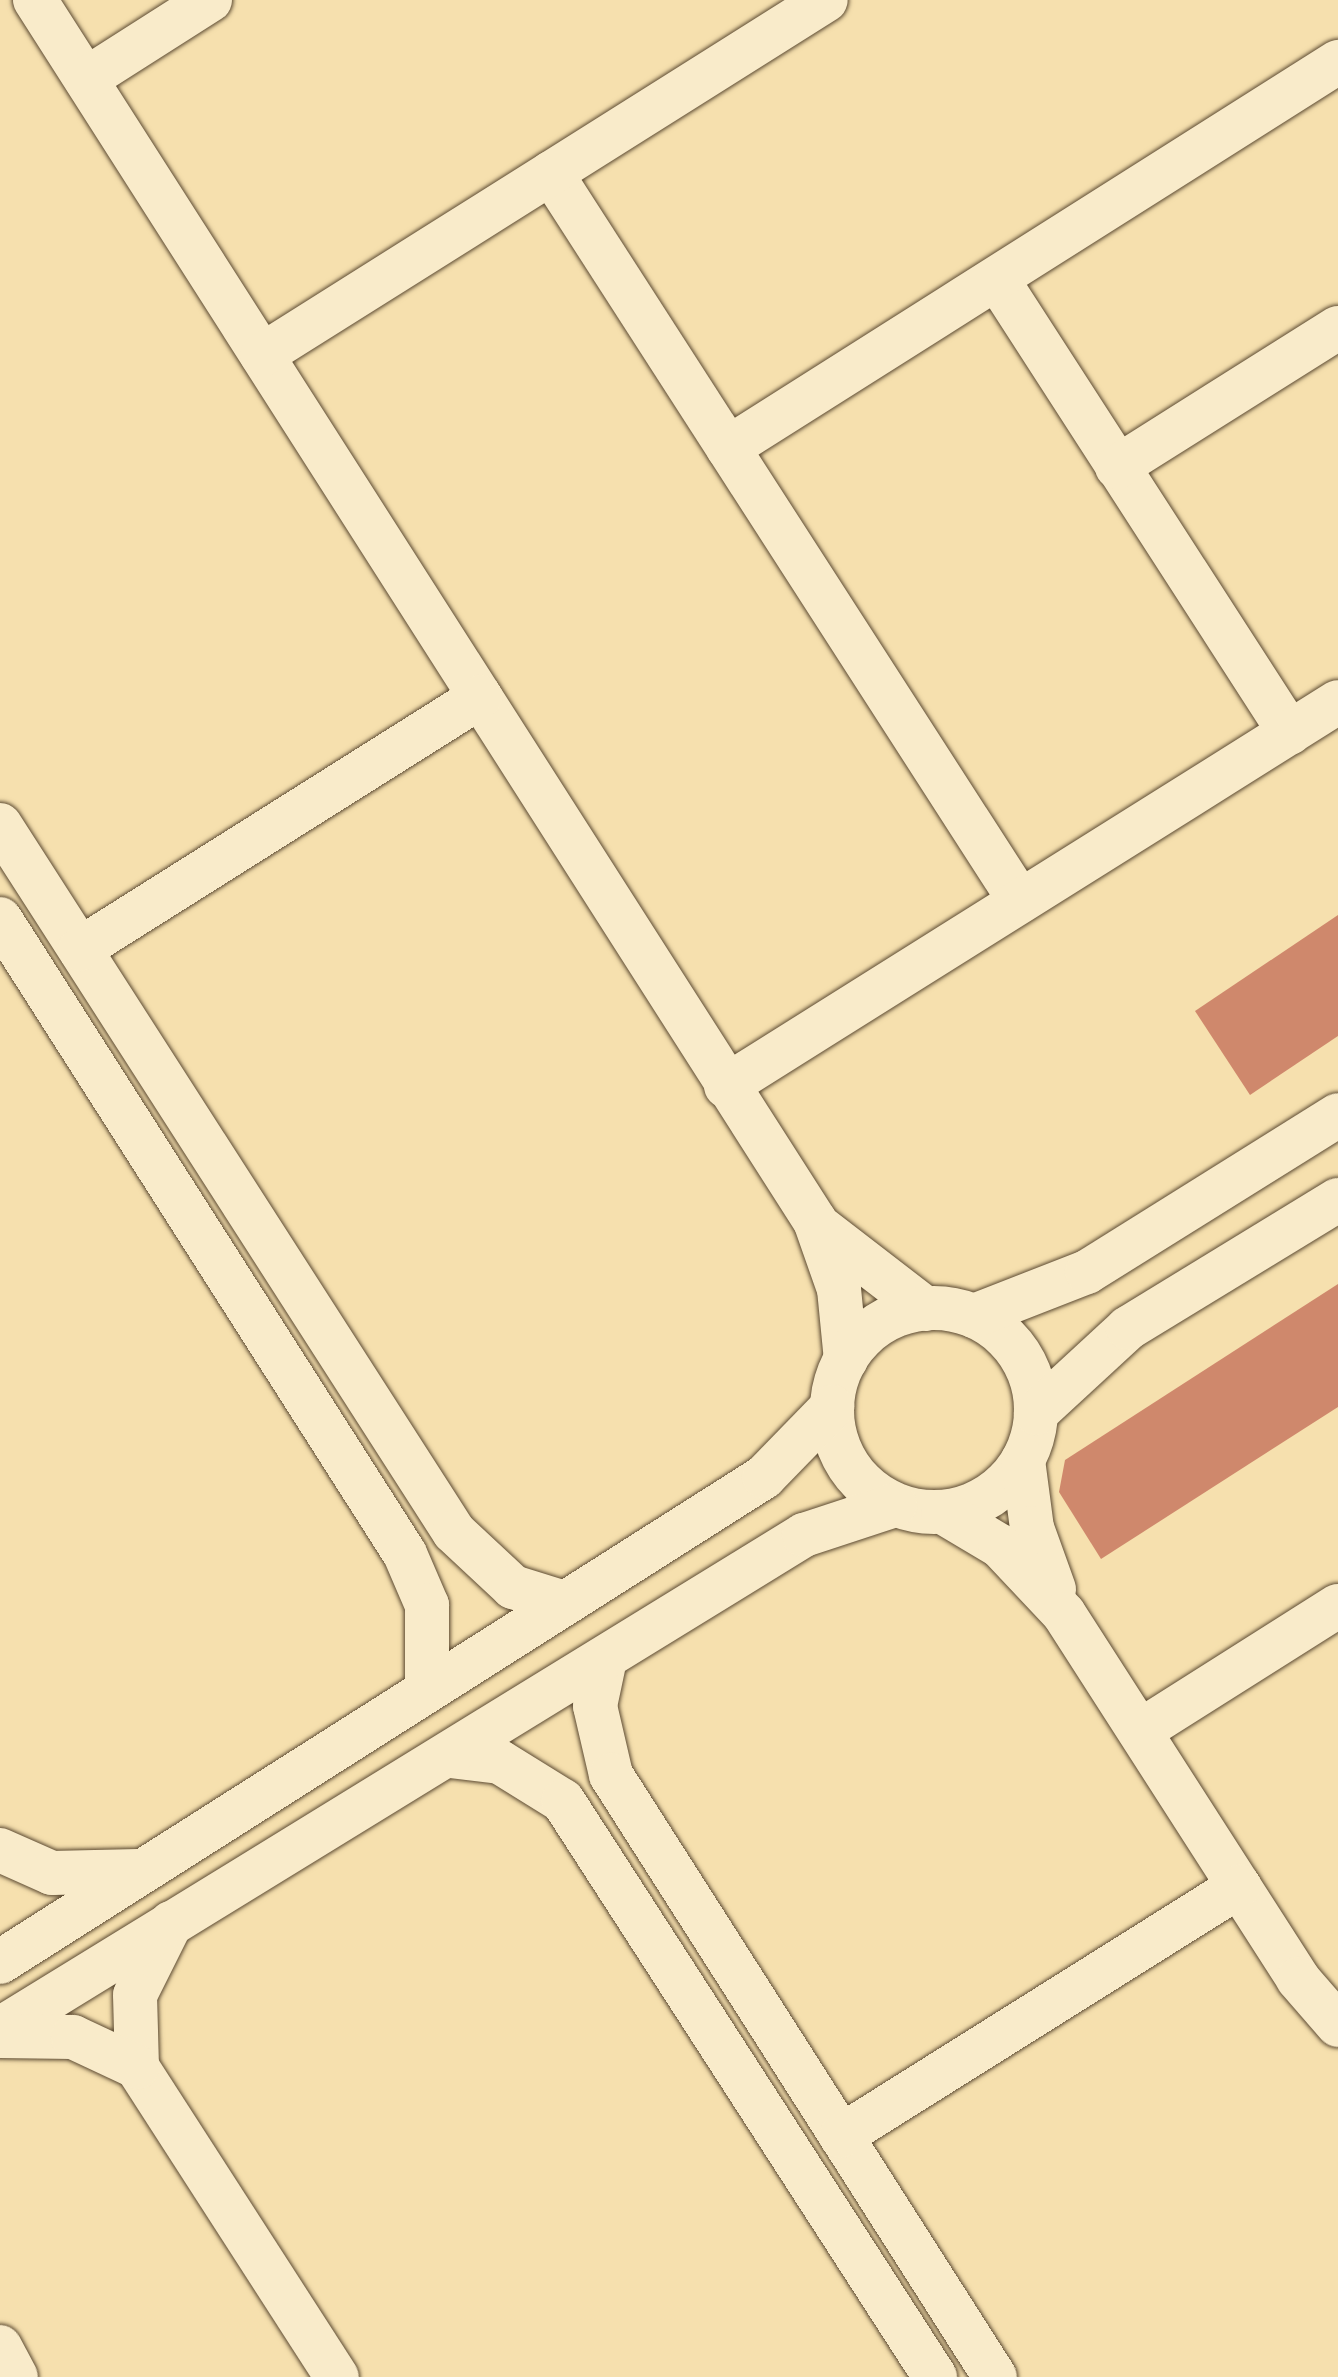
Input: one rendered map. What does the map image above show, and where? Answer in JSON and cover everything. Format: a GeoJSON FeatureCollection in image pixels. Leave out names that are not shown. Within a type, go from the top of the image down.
{"type":"FeatureCollection","features":[{"type":"Feature","properties":{"kind":"street"},"geometry":{"type":"LineString","coordinates":[[35,0],[726,1086],[815,1221],[866,1270],[926,1309],[974,1316],[1087,1272],[1338,1115]]}},
{"type":"Feature","properties":{"kind":"street"},"geometry":{"type":"LineString","coordinates":[[86,79],[210,0]]}},
{"type":"Feature","properties":{"kind":"street"},"geometry":{"type":"LineString","coordinates":[[262,355],[826,0]]}},
{"type":"Feature","properties":{"kind":"street"},"geometry":{"type":"LineString","coordinates":[[728,448],[1338,62]]}},
{"type":"Feature","properties":{"kind":"street"},"geometry":{"type":"LineString","coordinates":[[551,173],[1020,901]]}},
{"type":"Feature","properties":{"kind":"street"},"geometry":{"type":"LineString","coordinates":[[997,279],[1290,733]]}},
{"type":"Feature","properties":{"kind":"street"},"geometry":{"type":"LineString","coordinates":[[1117,467],[1338,328]]}},
{"type":"Feature","properties":{"kind":"street"},"geometry":{"type":"LineString","coordinates":[[80,949],[480,697]]}},
{"type":"Feature","properties":{"kind":"street"},"geometry":{"type":"LineString","coordinates":[[726,1086],[1338,702]]}},
{"type":"Feature","properties":{"kind":"street"},"geometry":{"type":"LineString","coordinates":[[0,825],[470,1554],[513,1587],[564,1603]]}},
{"type":"Feature","properties":{"kind":"street"},"geometry":{"type":"LineString","coordinates":[[0,919],[405,1554],[427,1605],[427,1689]]}},
{"type":"Feature","properties":{"kind":"street"},"geometry":{"type":"LineString","coordinates":[[1036,1413],[1128,1328],[1338,1200]]}},
{"type":"Feature","properties":{"kind":"street"},"geometry":{"type":"LineString","coordinates":[[0,1962],[764,1477],[832,1407],[846,1360],[839,1289],[815,1221]]}},
{"type":"Feature","properties":{"kind":"street"},"geometry":{"type":"LineString","coordinates":[[846,1360],[879,1324],[926,1309]]}},
{"type":"Feature","properties":{"kind":"street"},"geometry":{"type":"LineString","coordinates":[[974,1316],[1020,1355],[1036,1413],[1023,1460],[1032,1528],[1064,1614]]}},
{"type":"Feature","properties":{"kind":"street"},"geometry":{"type":"LineString","coordinates":[[832,1407],[849,1466],[895,1505]]}},
{"type":"Feature","properties":{"kind":"street"},"geometry":{"type":"LineString","coordinates":[[943,1512],[989,1496],[1023,1460]]}},
{"type":"Feature","properties":{"kind":"street"},"geometry":{"type":"LineString","coordinates":[[0,2029],[180,1912],[450,1756],[804,1535],[895,1505],[943,1512],[1000,1546],[1064,1614],[1298,1979],[1338,2025]]}},
{"type":"Feature","properties":{"kind":"street"},"geometry":{"type":"LineString","coordinates":[[1140,1731],[1338,1606]]}},
{"type":"Feature","properties":{"kind":"street"},"geometry":{"type":"LineString","coordinates":[[605,1659],[595,1706],[611,1775],[995,2377]]}},
{"type":"Feature","properties":{"kind":"street"},"geometry":{"type":"LineString","coordinates":[[450,1756],[500,1762],[563,1801],[935,2377]]}},
{"type":"Feature","properties":{"kind":"street"},"geometry":{"type":"LineString","coordinates":[[0,1850],[76,1877],[148,1869]]}},
{"type":"Feature","properties":{"kind":"street"},"geometry":{"type":"LineString","coordinates":[[841,2136],[1239,1886]]}},
{"type":"Feature","properties":{"kind":"street"},"geometry":{"type":"LineString","coordinates":[[180,1912],[152,1950],[135,1995],[137,2067],[337,2377]]}},
{"type":"Feature","properties":{"kind":"street"},"geometry":{"type":"LineString","coordinates":[[0,2036],[73,2037],[137,2067]]}},
{"type":"Feature","properties":{"kind":"street"},"geometry":{"type":"LineString","coordinates":[[0,2347],[16,2377]]}},
{"type":"Feature","properties":{"kind":"building"},"geometry":{"type":"Polygon","coordinates":[[[1338,915],[1338,1036],[1250,1095],[1195,1011],[1338,915]]]}},
{"type":"Feature","properties":{"kind":"building"},"geometry":{"type":"Polygon","coordinates":[[[1338,1284],[1338,1407],[1101,1559],[1059,1492],[1065,1460],[1338,1284]]]}}]}
